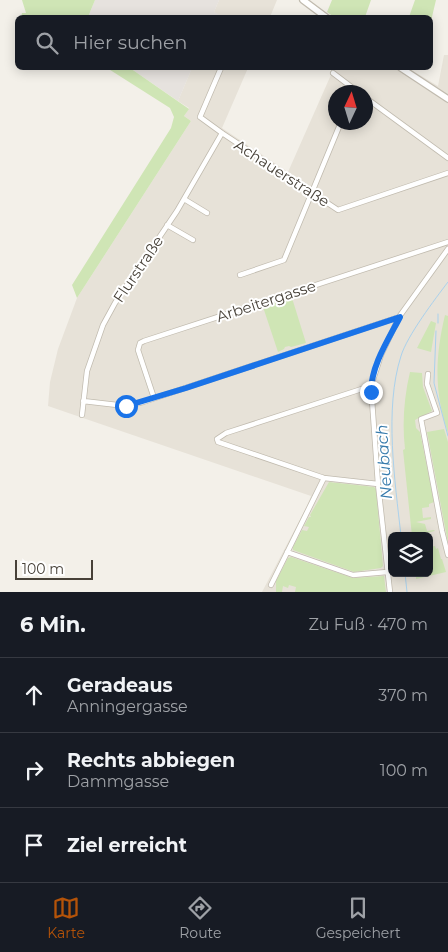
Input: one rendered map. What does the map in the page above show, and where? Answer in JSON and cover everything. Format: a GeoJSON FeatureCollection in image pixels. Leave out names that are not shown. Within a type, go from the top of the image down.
{"type":"FeatureCollection","features":[{"type":"Feature","properties":{"kind":"street"},"geometry":{"type":"LineString","coordinates":[[303,0],[323,15]]}},
{"type":"Feature","properties":{"kind":"street","name":"Achauerstraße"},"geometry":{"type":"LineString","coordinates":[[220,70],[200,117],[338,210],[448,173]]}},
{"type":"Feature","properties":{"kind":"street"},"geometry":{"type":"LineString","coordinates":[[404,70],[448,99]]}},
{"type":"Feature","properties":{"kind":"street"},"geometry":{"type":"LineString","coordinates":[[333,73],[347,85]]}},
{"type":"Feature","properties":{"kind":"street"},"geometry":{"type":"LineString","coordinates":[[373,103],[448,158]]}},
{"type":"Feature","properties":{"kind":"street"},"geometry":{"type":"LineString","coordinates":[[240,274],[284,260],[338,130]]}},
{"type":"Feature","properties":{"kind":"street","name":"Flurstraße"},"geometry":{"type":"LineString","coordinates":[[82,415],[87,371],[103,325],[115,303],[184,199],[222,133]]}},
{"type":"Feature","properties":{"kind":"street"},"geometry":{"type":"LineString","coordinates":[[184,199],[207,212]]}},
{"type":"Feature","properties":{"kind":"street"},"geometry":{"type":"LineString","coordinates":[[167,225],[193,240]]}},
{"type":"Feature","properties":{"kind":"street","name":"Arbeitergasse"},"geometry":{"type":"LineString","coordinates":[[154,398],[138,350],[140,344],[144,341],[448,242]]}},
{"type":"Feature","properties":{"kind":"street"},"geometry":{"type":"LineString","coordinates":[[390,592],[378,484],[371,386],[380,355],[400,317],[448,249]]}},
{"type":"Feature","properties":{"kind":"street"},"geometry":{"type":"LineString","coordinates":[[83,401],[126,406],[400,317]]}},
{"type":"Feature","properties":{"kind":"street"},"geometry":{"type":"LineString","coordinates":[[428,374],[427,384],[437,413],[421,419],[448,555]]}},
{"type":"Feature","properties":{"kind":"street"},"geometry":{"type":"LineString","coordinates":[[371,386],[226,433],[217,439],[218,442],[324,478],[378,484]]}},
{"type":"Feature","properties":{"kind":"street"},"geometry":{"type":"LineString","coordinates":[[271,585],[324,478]]}},
{"type":"Feature","properties":{"kind":"street"},"geometry":{"type":"LineString","coordinates":[[287,552],[353,575],[387,572]]}},
{"type":"Feature","properties":{"kind":"shaded area"},"geometry":{"type":"Polygon","coordinates":[[[95,0],[219,0],[214,12],[221,15],[89,15],[95,0]]]}},
{"type":"Feature","properties":{"kind":"shaded area"},"geometry":{"type":"Polygon","coordinates":[[[219,0],[277,0],[271,15],[219,15],[214,12],[219,0]]]}},
{"type":"Feature","properties":{"kind":"shaded area"},"geometry":{"type":"Polygon","coordinates":[[[444,55],[448,55],[448,592],[262,592],[311,496],[48,406],[50,382],[58,349],[77,298],[191,121],[184,116],[189,108],[178,101],[191,70],[247,70],[222,128],[288,172],[333,70],[411,70],[438,86],[444,55]]]}},
{"type":"Feature","properties":{"kind":"shaded area"},"geometry":{"type":"Polygon","coordinates":[[[133,70],[191,70],[178,101],[133,70]]]}},
{"type":"Feature","properties":{"kind":"green space"},"geometry":{"type":"Polygon","coordinates":[[[22,0],[95,0],[89,15],[22,15],[22,13],[26,13],[22,0]]]}},
{"type":"Feature","properties":{"kind":"green space"},"geometry":{"type":"Polygon","coordinates":[[[332,0],[371,0],[366,15],[331,15],[327,12],[332,0]]]}},
{"type":"Feature","properties":{"kind":"green space"},"geometry":{"type":"Polygon","coordinates":[[[415,0],[436,0],[432,15],[410,15],[415,0]]]}},
{"type":"Feature","properties":{"kind":"green space"},"geometry":{"type":"Polygon","coordinates":[[[110,70],[133,70],[189,109],[184,116],[191,121],[77,298],[72,285],[171,128],[174,117],[170,108],[110,70]]]}},
{"type":"Feature","properties":{"kind":"green space"},"geometry":{"type":"Polygon","coordinates":[[[292,298],[306,343],[285,347],[278,352],[263,307],[292,298]]]}},
{"type":"Feature","properties":{"kind":"green space"},"geometry":{"type":"Polygon","coordinates":[[[445,315],[448,316],[448,433],[443,418],[438,389],[439,345],[445,315]]]}},
{"type":"Feature","properties":{"kind":"green space"},"geometry":{"type":"Polygon","coordinates":[[[431,321],[436,323],[431,352],[417,348],[431,321]]]}},
{"type":"Feature","properties":{"kind":"green space"},"geometry":{"type":"Polygon","coordinates":[[[410,372],[422,373],[423,387],[432,411],[415,420],[416,428],[420,432],[434,502],[429,504],[429,507],[422,508],[423,518],[431,517],[431,519],[416,522],[425,524],[427,531],[435,531],[430,532],[412,532],[403,450],[405,449],[406,391],[410,372]]]}},
{"type":"Feature","properties":{"kind":"green space"},"geometry":{"type":"Polygon","coordinates":[[[444,429],[448,442],[448,543],[427,432],[444,429]]]}},
{"type":"Feature","properties":{"kind":"green space"},"geometry":{"type":"Polygon","coordinates":[[[329,482],[374,487],[376,489],[383,566],[381,568],[354,572],[293,550],[302,530],[307,531],[309,527],[304,526],[309,517],[311,517],[310,515],[329,482]]]}},
{"type":"Feature","properties":{"kind":"green space"},"geometry":{"type":"Polygon","coordinates":[[[433,546],[435,546],[436,549],[438,548],[446,572],[433,575],[433,546]]]}},
{"type":"Feature","properties":{"kind":"green space"},"geometry":{"type":"Polygon","coordinates":[[[291,557],[353,578],[384,576],[386,592],[295,592],[296,587],[289,585],[288,588],[283,586],[282,592],[276,592],[276,581],[288,558],[291,557]]]}},
{"type":"Feature","properties":{"kind":"waterway","name":"Neubach"},"geometry":{"type":"LineString","coordinates":[[401,532],[392,445],[393,399],[396,377],[401,356],[409,338],[448,282]]}},
{"type":"Feature","properties":{"kind":"waterway"},"geometry":{"type":"LineString","coordinates":[[438,314],[438,323]]}},
{"type":"Feature","properties":{"kind":"waterway"},"geometry":{"type":"LineString","coordinates":[[436,331],[434,383],[448,436]]}},
{"type":"Feature","properties":{"kind":"waterway","name":"Neubach"},"geometry":{"type":"LineString","coordinates":[[405,577],[407,592]]}},
{"type":"Feature","properties":{"kind":"route"},"geometry":{"type":"LineString","coordinates":[[126,406],[242,370],[400,317],[380,355],[371,392]]}}]}
